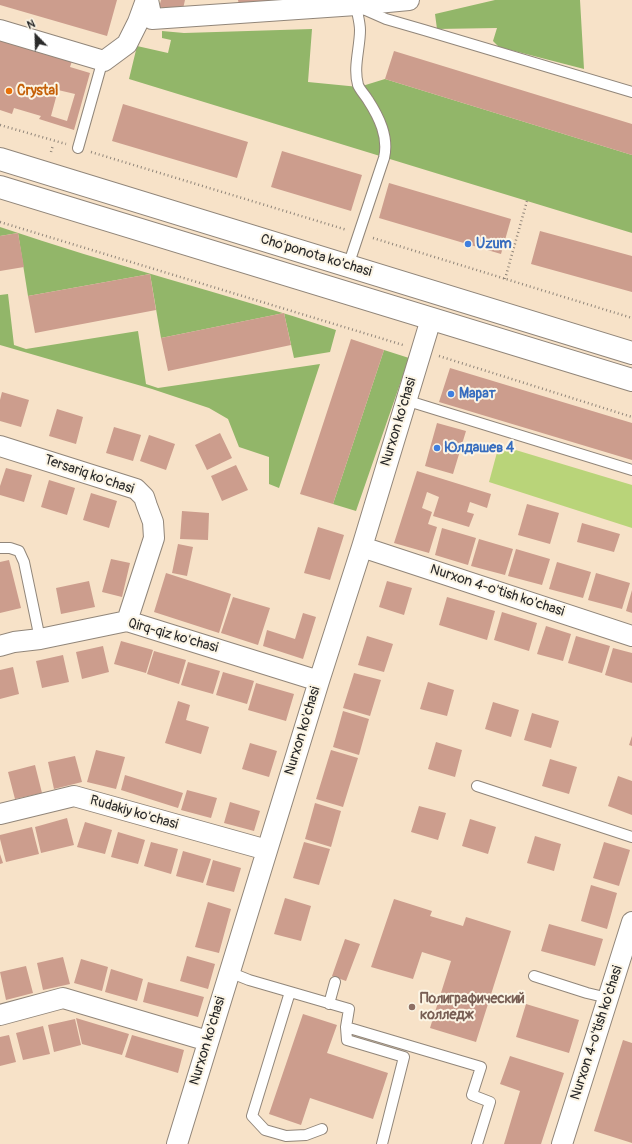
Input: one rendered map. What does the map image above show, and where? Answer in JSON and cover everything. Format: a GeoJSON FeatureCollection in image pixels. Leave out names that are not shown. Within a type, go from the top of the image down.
{"type":"FeatureCollection","features":[{"type":"Feature","properties":{"kind":"main road","name":"Cho'ponota ko'chasi"},"geometry":{"type":"LineString","coordinates":[[0,159],[632,353]]}},
{"type":"Feature","properties":{"kind":"main road","name":"Cho'ponota ko'chasi"},"geometry":{"type":"LineString","coordinates":[[0,187],[632,380]]}},
{"type":"Feature","properties":{"kind":"main road"},"geometry":{"type":"LineString","coordinates":[[431,319],[439,294]]}},
{"type":"Feature","properties":{"kind":"street"},"geometry":{"type":"LineString","coordinates":[[0,30],[104,61],[127,44],[146,10],[356,5],[386,11],[409,0]]}},
{"type":"Feature","properties":{"kind":"street","name":"Nurxon ko'chasi"},"geometry":{"type":"LineString","coordinates":[[177,1144],[431,319]]}},
{"type":"Feature","properties":{"kind":"street","name":"Tersariq ko'chasi"},"geometry":{"type":"LineString","coordinates":[[0,446],[136,488],[144,497],[153,522],[154,538],[127,621]]}},
{"type":"Feature","properties":{"kind":"street","name":"Nurxon 4-o'tish ko'chasi"},"geometry":{"type":"LineString","coordinates":[[362,547],[632,636]]}},
{"type":"Feature","properties":{"kind":"street","name":"Qirq-qiz ko'chasi"},"geometry":{"type":"LineString","coordinates":[[0,646],[14,642],[40,639],[127,621],[319,681]]}},
{"type":"Feature","properties":{"kind":"street","name":"Rudakiy ko'chasi"},"geometry":{"type":"LineString","coordinates":[[0,814],[74,796],[267,850]]}},
{"type":"Feature","properties":{"kind":"street","name":"Nurxon 4-o'tish ko'chasi"},"geometry":{"type":"LineString","coordinates":[[562,1144],[632,922]]}},
{"type":"Feature","properties":{"kind":"street"},"geometry":{"type":"LineString","coordinates":[[0,1015],[63,998],[208,1041]]}},
{"type":"Feature","properties":{"kind":"lane"},"geometry":{"type":"LineString","coordinates":[[348,266],[384,158],[385,146],[383,130],[378,118],[374,109],[359,87],[357,80],[360,30],[356,5]]}},
{"type":"Feature","properties":{"kind":"lane"},"geometry":{"type":"LineString","coordinates":[[386,11],[432,32],[632,92]]}},
{"type":"Feature","properties":{"kind":"lane"},"geometry":{"type":"LineString","coordinates":[[78,148],[100,70],[104,61]]}},
{"type":"Feature","properties":{"kind":"lane"},"geometry":{"type":"LineString","coordinates":[[406,400],[632,470]]}},
{"type":"Feature","properties":{"kind":"lane"},"geometry":{"type":"LineString","coordinates":[[0,548],[10,548],[19,551],[24,562],[40,639]]}},
{"type":"Feature","properties":{"kind":"lane"},"geometry":{"type":"LineString","coordinates":[[477,786],[632,837]]}},
{"type":"Feature","properties":{"kind":"lane"},"geometry":{"type":"LineString","coordinates":[[229,972],[249,980],[349,1009],[346,1027],[347,1040],[404,1057],[382,1144]]}},
{"type":"Feature","properties":{"kind":"lane"},"geometry":{"type":"LineString","coordinates":[[534,976],[608,998]]}},
{"type":"Feature","properties":{"kind":"lane"},"geometry":{"type":"LineString","coordinates":[[329,1004],[335,982]]}},
{"type":"Feature","properties":{"kind":"lane"},"geometry":{"type":"LineString","coordinates":[[290,992],[252,1116],[265,1130],[286,1136],[306,1135],[322,1129]]}},
{"type":"Feature","properties":{"kind":"lane"},"geometry":{"type":"LineString","coordinates":[[346,1027],[481,1067],[472,1095],[490,1102],[477,1144]]}},
{"type":"Feature","properties":{"kind":"path"},"geometry":{"type":"LineString","coordinates":[[0,125],[632,318]]}},
{"type":"Feature","properties":{"kind":"path"},"geometry":{"type":"LineString","coordinates":[[51,152],[53,145]]}},
{"type":"Feature","properties":{"kind":"path"},"geometry":{"type":"LineString","coordinates":[[505,279],[527,201]]}},
{"type":"Feature","properties":{"kind":"path"},"geometry":{"type":"LineString","coordinates":[[0,222],[421,350],[632,417]]}},
{"type":"Feature","properties":{"kind":"green space"},"geometry":{"type":"Polygon","coordinates":[[[495,0],[580,0],[584,69],[499,47],[493,41],[497,28],[437,29],[435,14],[495,0]]]}},
{"type":"Feature","properties":{"kind":"green space"},"geometry":{"type":"Polygon","coordinates":[[[312,29],[308,82],[359,87],[385,79],[632,155],[632,233],[129,79],[137,46],[168,53],[171,40],[162,38],[162,31],[184,33],[312,29]]]}},
{"type":"Feature","properties":{"kind":"green space"},"geometry":{"type":"Polygon","coordinates":[[[0,227],[18,233],[0,236],[0,227]]]}},
{"type":"Feature","properties":{"kind":"green space"},"geometry":{"type":"Polygon","coordinates":[[[18,233],[283,313],[161,338],[150,274],[28,296],[18,233]]]}},
{"type":"Feature","properties":{"kind":"green space"},"geometry":{"type":"Polygon","coordinates":[[[8,294],[14,345],[26,349],[138,331],[146,384],[158,388],[320,364],[279,488],[269,484],[269,457],[239,447],[228,419],[209,408],[152,389],[0,345],[0,295],[8,294]]]}},
{"type":"Feature","properties":{"kind":"green space"},"geometry":{"type":"Polygon","coordinates":[[[284,313],[336,330],[330,352],[294,358],[284,313]]]}},
{"type":"Feature","properties":{"kind":"green space"},"geometry":{"type":"Polygon","coordinates":[[[384,350],[409,358],[356,511],[333,504],[384,350]]]}},
{"type":"Feature","properties":{"kind":"green space"},"geometry":{"type":"Polygon","coordinates":[[[499,445],[632,485],[632,528],[489,482],[499,445]]]}},
{"type":"Feature","properties":{"kind":"building"},"geometry":{"type":"Polygon","coordinates":[[[0,0],[117,0],[107,36],[0,5],[0,0]]]}},
{"type":"Feature","properties":{"kind":"building"},"geometry":{"type":"Polygon","coordinates":[[[161,0],[185,0],[182,13],[159,7],[161,0]]]}},
{"type":"Feature","properties":{"kind":"building"},"geometry":{"type":"Polygon","coordinates":[[[238,0],[268,0],[268,1],[239,5],[238,0]]]}},
{"type":"Feature","properties":{"kind":"building"},"geometry":{"type":"Polygon","coordinates":[[[0,36],[73,58],[70,67],[90,73],[74,130],[39,119],[41,116],[14,108],[12,114],[0,110],[0,36]],[[58,90],[51,116],[67,121],[75,94],[58,90]]]}},
{"type":"Feature","properties":{"kind":"building"},"geometry":{"type":"Polygon","coordinates":[[[394,51],[632,124],[632,155],[385,79],[394,51]]]}},
{"type":"Feature","properties":{"kind":"building"},"geometry":{"type":"Polygon","coordinates":[[[123,104],[248,142],[237,178],[112,141],[123,104]]]}},
{"type":"Feature","properties":{"kind":"building"},"geometry":{"type":"Polygon","coordinates":[[[282,151],[362,175],[351,211],[271,187],[282,151]]]}},
{"type":"Feature","properties":{"kind":"building"},"geometry":{"type":"Polygon","coordinates":[[[389,183],[511,219],[501,254],[379,218],[389,183]]]}},
{"type":"Feature","properties":{"kind":"building"},"geometry":{"type":"Polygon","coordinates":[[[540,231],[632,256],[632,292],[531,264],[540,231]]]}},
{"type":"Feature","properties":{"kind":"building"},"geometry":{"type":"Polygon","coordinates":[[[18,233],[24,267],[0,271],[0,236],[18,233]]]}},
{"type":"Feature","properties":{"kind":"building"},"geometry":{"type":"Polygon","coordinates":[[[150,274],[156,310],[35,333],[28,296],[150,274]]]}},
{"type":"Feature","properties":{"kind":"building"},"geometry":{"type":"Polygon","coordinates":[[[284,313],[291,345],[168,371],[161,338],[284,313]]]}},
{"type":"Feature","properties":{"kind":"building"},"geometry":{"type":"Polygon","coordinates":[[[351,339],[384,350],[333,504],[300,494],[351,339]]]}},
{"type":"Feature","properties":{"kind":"building"},"geometry":{"type":"Polygon","coordinates":[[[450,368],[632,423],[632,460],[439,402],[450,368]]]}},
{"type":"Feature","properties":{"kind":"building"},"geometry":{"type":"Polygon","coordinates":[[[2,392],[29,400],[21,427],[0,421],[0,400],[2,392]]]}},
{"type":"Feature","properties":{"kind":"building"},"geometry":{"type":"Polygon","coordinates":[[[57,409],[83,417],[76,444],[49,436],[57,409]]]}},
{"type":"Feature","properties":{"kind":"building"},"geometry":{"type":"Polygon","coordinates":[[[437,423],[466,431],[453,474],[425,466],[437,423]]]}},
{"type":"Feature","properties":{"kind":"building"},"geometry":{"type":"Polygon","coordinates":[[[114,427],[141,435],[133,461],[106,453],[114,427]]]}},
{"type":"Feature","properties":{"kind":"building"},"geometry":{"type":"Polygon","coordinates":[[[220,433],[232,458],[207,470],[195,445],[220,433]]]}},
{"type":"Feature","properties":{"kind":"building"},"geometry":{"type":"Polygon","coordinates":[[[149,435],[175,444],[166,470],[140,461],[149,435]]]}},
{"type":"Feature","properties":{"kind":"building"},"geometry":{"type":"Polygon","coordinates":[[[236,465],[248,490],[222,501],[211,476],[236,465]]]}},
{"type":"Feature","properties":{"kind":"building"},"geometry":{"type":"Polygon","coordinates":[[[6,468],[32,475],[24,502],[0,495],[0,486],[6,468]]]}},
{"type":"Feature","properties":{"kind":"building"},"geometry":{"type":"Polygon","coordinates":[[[417,471],[491,494],[487,508],[470,502],[467,512],[474,514],[469,527],[433,516],[439,497],[427,492],[422,508],[432,512],[428,524],[437,527],[429,553],[394,543],[417,471]]]}},
{"type":"Feature","properties":{"kind":"building"},"geometry":{"type":"Polygon","coordinates":[[[49,480],[75,488],[67,515],[41,507],[49,480]]]}},
{"type":"Feature","properties":{"kind":"building"},"geometry":{"type":"Polygon","coordinates":[[[91,493],[117,501],[109,528],[83,520],[91,493]]]}},
{"type":"Feature","properties":{"kind":"building"},"geometry":{"type":"Polygon","coordinates":[[[527,504],[559,513],[550,544],[518,535],[527,504]]]}},
{"type":"Feature","properties":{"kind":"building"},"geometry":{"type":"Polygon","coordinates":[[[182,511],[209,513],[208,540],[180,539],[182,511]]]}},
{"type":"Feature","properties":{"kind":"building"},"geometry":{"type":"Polygon","coordinates":[[[582,523],[620,534],[614,552],[577,542],[582,523]]]}},
{"type":"Feature","properties":{"kind":"building"},"geometry":{"type":"Polygon","coordinates":[[[318,527],[344,535],[330,580],[304,573],[318,527]]]}},
{"type":"Feature","properties":{"kind":"building"},"geometry":{"type":"Polygon","coordinates":[[[442,528],[476,538],[468,565],[435,555],[442,528]]]}},
{"type":"Feature","properties":{"kind":"building"},"geometry":{"type":"Polygon","coordinates":[[[479,539],[513,549],[505,575],[471,566],[479,539]]]}},
{"type":"Feature","properties":{"kind":"building"},"geometry":{"type":"Polygon","coordinates":[[[178,544],[193,547],[187,576],[172,573],[178,544]]]}},
{"type":"Feature","properties":{"kind":"building"},"geometry":{"type":"Polygon","coordinates":[[[516,549],[550,559],[542,585],[508,576],[516,549]]]}},
{"type":"Feature","properties":{"kind":"building"},"geometry":{"type":"Polygon","coordinates":[[[111,559],[130,563],[122,597],[102,592],[111,559]]]}},
{"type":"Feature","properties":{"kind":"building"},"geometry":{"type":"Polygon","coordinates":[[[9,560],[21,608],[0,613],[0,562],[9,560]]]}},
{"type":"Feature","properties":{"kind":"building"},"geometry":{"type":"Polygon","coordinates":[[[557,562],[591,572],[583,598],[549,589],[557,562]]]}},
{"type":"Feature","properties":{"kind":"building"},"geometry":{"type":"Polygon","coordinates":[[[166,573],[231,594],[219,633],[154,612],[166,573]]]}},
{"type":"Feature","properties":{"kind":"building"},"geometry":{"type":"Polygon","coordinates":[[[596,573],[630,583],[622,609],[588,600],[596,573]]]}},
{"type":"Feature","properties":{"kind":"building"},"geometry":{"type":"Polygon","coordinates":[[[89,581],[95,607],[61,614],[56,588],[89,581]]]}},
{"type":"Feature","properties":{"kind":"building"},"geometry":{"type":"Polygon","coordinates":[[[387,581],[412,588],[404,615],[379,607],[387,581]]]}},
{"type":"Feature","properties":{"kind":"building"},"geometry":{"type":"Polygon","coordinates":[[[632,590],[632,613],[626,611],[632,590]]]}},
{"type":"Feature","properties":{"kind":"building"},"geometry":{"type":"Polygon","coordinates":[[[233,597],[270,608],[258,645],[221,633],[233,597]]]}},
{"type":"Feature","properties":{"kind":"building"},"geometry":{"type":"Polygon","coordinates":[[[447,597],[495,611],[487,640],[439,625],[447,597]]]}},
{"type":"Feature","properties":{"kind":"building"},"geometry":{"type":"Polygon","coordinates":[[[502,612],[537,623],[529,651],[494,640],[502,612]]]}},
{"type":"Feature","properties":{"kind":"building"},"geometry":{"type":"Polygon","coordinates":[[[303,613],[316,617],[303,659],[263,646],[267,630],[295,639],[303,613]]]}},
{"type":"Feature","properties":{"kind":"building"},"geometry":{"type":"Polygon","coordinates":[[[546,626],[571,634],[563,661],[537,654],[546,626]]]}},
{"type":"Feature","properties":{"kind":"building"},"geometry":{"type":"Polygon","coordinates":[[[367,636],[393,644],[384,672],[358,665],[367,636]]]}},
{"type":"Feature","properties":{"kind":"building"},"geometry":{"type":"Polygon","coordinates":[[[576,636],[610,646],[602,673],[568,663],[576,636]]]}},
{"type":"Feature","properties":{"kind":"building"},"geometry":{"type":"Polygon","coordinates":[[[121,641],[153,650],[146,673],[114,664],[121,641]]]}},
{"type":"Feature","properties":{"kind":"building"},"geometry":{"type":"Polygon","coordinates":[[[103,646],[109,672],[82,679],[76,652],[103,646]]]}},
{"type":"Feature","properties":{"kind":"building"},"geometry":{"type":"Polygon","coordinates":[[[613,648],[632,653],[632,683],[605,675],[613,648]]]}},
{"type":"Feature","properties":{"kind":"building"},"geometry":{"type":"Polygon","coordinates":[[[154,651],[186,660],[179,684],[147,674],[154,651]]]}},
{"type":"Feature","properties":{"kind":"building"},"geometry":{"type":"Polygon","coordinates":[[[63,655],[69,682],[42,688],[36,661],[63,655]]]}},
{"type":"Feature","properties":{"kind":"building"},"geometry":{"type":"Polygon","coordinates":[[[188,662],[220,671],[213,694],[181,685],[188,662]]]}},
{"type":"Feature","properties":{"kind":"building"},"geometry":{"type":"Polygon","coordinates":[[[13,667],[19,694],[0,699],[0,670],[13,667]]]}},
{"type":"Feature","properties":{"kind":"building"},"geometry":{"type":"Polygon","coordinates":[[[223,672],[254,681],[247,704],[216,695],[223,672]]]}},
{"type":"Feature","properties":{"kind":"building"},"geometry":{"type":"Polygon","coordinates":[[[354,673],[381,680],[370,716],[343,708],[354,673]]]}},
{"type":"Feature","properties":{"kind":"building"},"geometry":{"type":"Polygon","coordinates":[[[428,682],[454,690],[447,716],[420,709],[428,682]]]}},
{"type":"Feature","properties":{"kind":"building"},"geometry":{"type":"Polygon","coordinates":[[[256,683],[294,694],[286,721],[248,710],[256,683]]]}},
{"type":"Feature","properties":{"kind":"building"},"geometry":{"type":"Polygon","coordinates":[[[178,701],[190,705],[186,720],[209,727],[201,754],[165,743],[178,701]]]}},
{"type":"Feature","properties":{"kind":"building"},"geometry":{"type":"Polygon","coordinates":[[[493,702],[519,710],[511,737],[485,729],[493,702]]]}},
{"type":"Feature","properties":{"kind":"building"},"geometry":{"type":"Polygon","coordinates":[[[343,711],[369,719],[359,755],[333,747],[343,711]]]}},
{"type":"Feature","properties":{"kind":"building"},"geometry":{"type":"Polygon","coordinates":[[[532,713],[559,721],[551,748],[524,740],[532,713]]]}},
{"type":"Feature","properties":{"kind":"building"},"geometry":{"type":"Polygon","coordinates":[[[632,736],[632,746],[629,745],[632,736]]]}},
{"type":"Feature","properties":{"kind":"building"},"geometry":{"type":"Polygon","coordinates":[[[436,742],[462,750],[455,777],[428,769],[436,742]]]}},
{"type":"Feature","properties":{"kind":"building"},"geometry":{"type":"Polygon","coordinates":[[[250,743],[277,751],[269,777],[242,769],[250,743]]]}},
{"type":"Feature","properties":{"kind":"building"},"geometry":{"type":"Polygon","coordinates":[[[96,750],[125,757],[116,789],[87,782],[96,750]]]}},
{"type":"Feature","properties":{"kind":"building"},"geometry":{"type":"Polygon","coordinates":[[[331,750],[358,758],[343,807],[316,799],[331,750]]]}},
{"type":"Feature","properties":{"kind":"building"},"geometry":{"type":"Polygon","coordinates":[[[75,756],[82,782],[54,789],[48,762],[75,756]]]}},
{"type":"Feature","properties":{"kind":"building"},"geometry":{"type":"Polygon","coordinates":[[[550,759],[577,767],[569,794],[542,786],[550,759]]]}},
{"type":"Feature","properties":{"kind":"building"},"geometry":{"type":"Polygon","coordinates":[[[35,765],[42,793],[15,799],[8,772],[35,765]]]}},
{"type":"Feature","properties":{"kind":"building"},"geometry":{"type":"Polygon","coordinates":[[[125,775],[183,793],[178,808],[121,790],[125,775]]]}},
{"type":"Feature","properties":{"kind":"building"},"geometry":{"type":"Polygon","coordinates":[[[618,776],[632,781],[632,815],[608,806],[618,776]]]}},
{"type":"Feature","properties":{"kind":"building"},"geometry":{"type":"Polygon","coordinates":[[[187,790],[217,798],[211,818],[181,810],[187,790]]]}},
{"type":"Feature","properties":{"kind":"building"},"geometry":{"type":"Polygon","coordinates":[[[230,802],[260,811],[254,831],[224,823],[230,802]]]}},
{"type":"Feature","properties":{"kind":"building"},"geometry":{"type":"Polygon","coordinates":[[[315,803],[341,811],[331,847],[305,839],[315,803]]]}},
{"type":"Feature","properties":{"kind":"building"},"geometry":{"type":"Polygon","coordinates":[[[419,806],[446,813],[438,840],[411,832],[419,806]]]}},
{"type":"Feature","properties":{"kind":"building"},"geometry":{"type":"Polygon","coordinates":[[[67,818],[74,845],[41,853],[35,827],[67,818]]]}},
{"type":"Feature","properties":{"kind":"building"},"geometry":{"type":"Polygon","coordinates":[[[470,819],[496,827],[488,854],[462,846],[470,819]]]}},
{"type":"Feature","properties":{"kind":"building"},"geometry":{"type":"Polygon","coordinates":[[[85,822],[112,830],[105,854],[77,847],[85,822]]]}},
{"type":"Feature","properties":{"kind":"building"},"geometry":{"type":"Polygon","coordinates":[[[32,827],[39,854],[6,862],[0,835],[32,827]]]}},
{"type":"Feature","properties":{"kind":"building"},"geometry":{"type":"Polygon","coordinates":[[[118,832],[145,840],[138,864],[111,857],[118,832]]]}},
{"type":"Feature","properties":{"kind":"building"},"geometry":{"type":"Polygon","coordinates":[[[535,836],[561,844],[554,871],[527,863],[535,836]]]}},
{"type":"Feature","properties":{"kind":"building"},"geometry":{"type":"Polygon","coordinates":[[[151,842],[178,849],[171,874],[144,866],[151,842]]]}},
{"type":"Feature","properties":{"kind":"building"},"geometry":{"type":"Polygon","coordinates":[[[304,842],[330,849],[319,885],[293,878],[304,842]]]}},
{"type":"Feature","properties":{"kind":"building"},"geometry":{"type":"Polygon","coordinates":[[[604,842],[630,850],[619,886],[593,878],[604,842]]]}},
{"type":"Feature","properties":{"kind":"building"},"geometry":{"type":"Polygon","coordinates":[[[183,851],[211,859],[203,883],[176,876],[183,851]]]}},
{"type":"Feature","properties":{"kind":"building"},"geometry":{"type":"Polygon","coordinates":[[[0,854],[3,863],[0,864],[0,854]]]}},
{"type":"Feature","properties":{"kind":"building"},"geometry":{"type":"Polygon","coordinates":[[[213,860],[241,868],[234,892],[206,885],[213,860]]]}},
{"type":"Feature","properties":{"kind":"building"},"geometry":{"type":"Polygon","coordinates":[[[591,885],[617,893],[607,929],[581,921],[591,885]]]}},
{"type":"Feature","properties":{"kind":"building"},"geometry":{"type":"Polygon","coordinates":[[[285,898],[311,906],[301,941],[274,934],[285,898]]]}},
{"type":"Feature","properties":{"kind":"building"},"geometry":{"type":"Polygon","coordinates":[[[394,899],[432,911],[430,916],[463,926],[466,917],[511,931],[476,1042],[430,1028],[451,961],[422,952],[413,979],[371,967],[394,899]]]}},
{"type":"Feature","properties":{"kind":"building"},"geometry":{"type":"Polygon","coordinates":[[[208,902],[231,909],[219,953],[195,947],[208,902]]]}},
{"type":"Feature","properties":{"kind":"building"},"geometry":{"type":"Polygon","coordinates":[[[549,924],[603,939],[595,966],[541,951],[549,924]]]}},
{"type":"Feature","properties":{"kind":"building"},"geometry":{"type":"Polygon","coordinates":[[[345,939],[360,944],[346,981],[332,976],[345,939]]]}},
{"type":"Feature","properties":{"kind":"building"},"geometry":{"type":"Polygon","coordinates":[[[187,956],[215,964],[208,989],[180,981],[187,956]]]}},
{"type":"Feature","properties":{"kind":"building"},"geometry":{"type":"Polygon","coordinates":[[[63,957],[70,984],[43,990],[37,963],[63,957]]]}},
{"type":"Feature","properties":{"kind":"building"},"geometry":{"type":"Polygon","coordinates":[[[81,959],[108,967],[102,991],[74,983],[81,959]]]}},
{"type":"Feature","properties":{"kind":"building"},"geometry":{"type":"Polygon","coordinates":[[[26,966],[33,993],[6,1000],[0,972],[26,966]]]}},
{"type":"Feature","properties":{"kind":"building"},"geometry":{"type":"Polygon","coordinates":[[[111,969],[143,979],[137,1001],[105,992],[111,969]]]}},
{"type":"Feature","properties":{"kind":"building"},"geometry":{"type":"Polygon","coordinates":[[[148,982],[204,997],[198,1017],[143,1002],[148,982]]]}},
{"type":"Feature","properties":{"kind":"building"},"geometry":{"type":"Polygon","coordinates":[[[526,1004],[579,1020],[569,1053],[516,1037],[526,1004]]]}},
{"type":"Feature","properties":{"kind":"building"},"geometry":{"type":"Polygon","coordinates":[[[303,1014],[337,1025],[327,1053],[388,1073],[373,1119],[310,1098],[301,1125],[269,1114],[303,1014]]]}},
{"type":"Feature","properties":{"kind":"building"},"geometry":{"type":"Polygon","coordinates":[[[76,1018],[129,1034],[122,1055],[82,1044],[76,1018]]]}},
{"type":"Feature","properties":{"kind":"building"},"geometry":{"type":"Polygon","coordinates":[[[75,1019],[81,1045],[54,1052],[48,1025],[75,1019]]]}},
{"type":"Feature","properties":{"kind":"building"},"geometry":{"type":"Polygon","coordinates":[[[43,1026],[50,1054],[23,1060],[16,1033],[43,1026]]]}},
{"type":"Feature","properties":{"kind":"building"},"geometry":{"type":"Polygon","coordinates":[[[9,1035],[16,1062],[0,1066],[0,1037],[9,1035]]]}},
{"type":"Feature","properties":{"kind":"building"},"geometry":{"type":"Polygon","coordinates":[[[132,1035],[184,1050],[178,1073],[125,1057],[132,1035]]]}},
{"type":"Feature","properties":{"kind":"building"},"geometry":{"type":"Polygon","coordinates":[[[623,1040],[632,1043],[632,1143],[594,1131],[623,1040]]]}},
{"type":"Feature","properties":{"kind":"building"},"geometry":{"type":"Polygon","coordinates":[[[510,1056],[564,1073],[541,1144],[504,1144],[520,1091],[500,1084],[510,1056]]]}},
{"type":"Feature","properties":{"kind":"place","name":"Crystal"},"geometry":{"type":"Point","coordinates":[9,91]}},
{"type":"Feature","properties":{"kind":"place","name":"Uzum"},"geometry":{"type":"Point","coordinates":[468,244]}},
{"type":"Feature","properties":{"kind":"place","name":"Марат"},"geometry":{"type":"Point","coordinates":[451,394]}},
{"type":"Feature","properties":{"kind":"place","name":"Юлдашев 4"},"geometry":{"type":"Point","coordinates":[437,448]}},
{"type":"Feature","properties":{"kind":"place","name":"Полиграфический колледж"},"geometry":{"type":"Point","coordinates":[412,1007]}}]}
